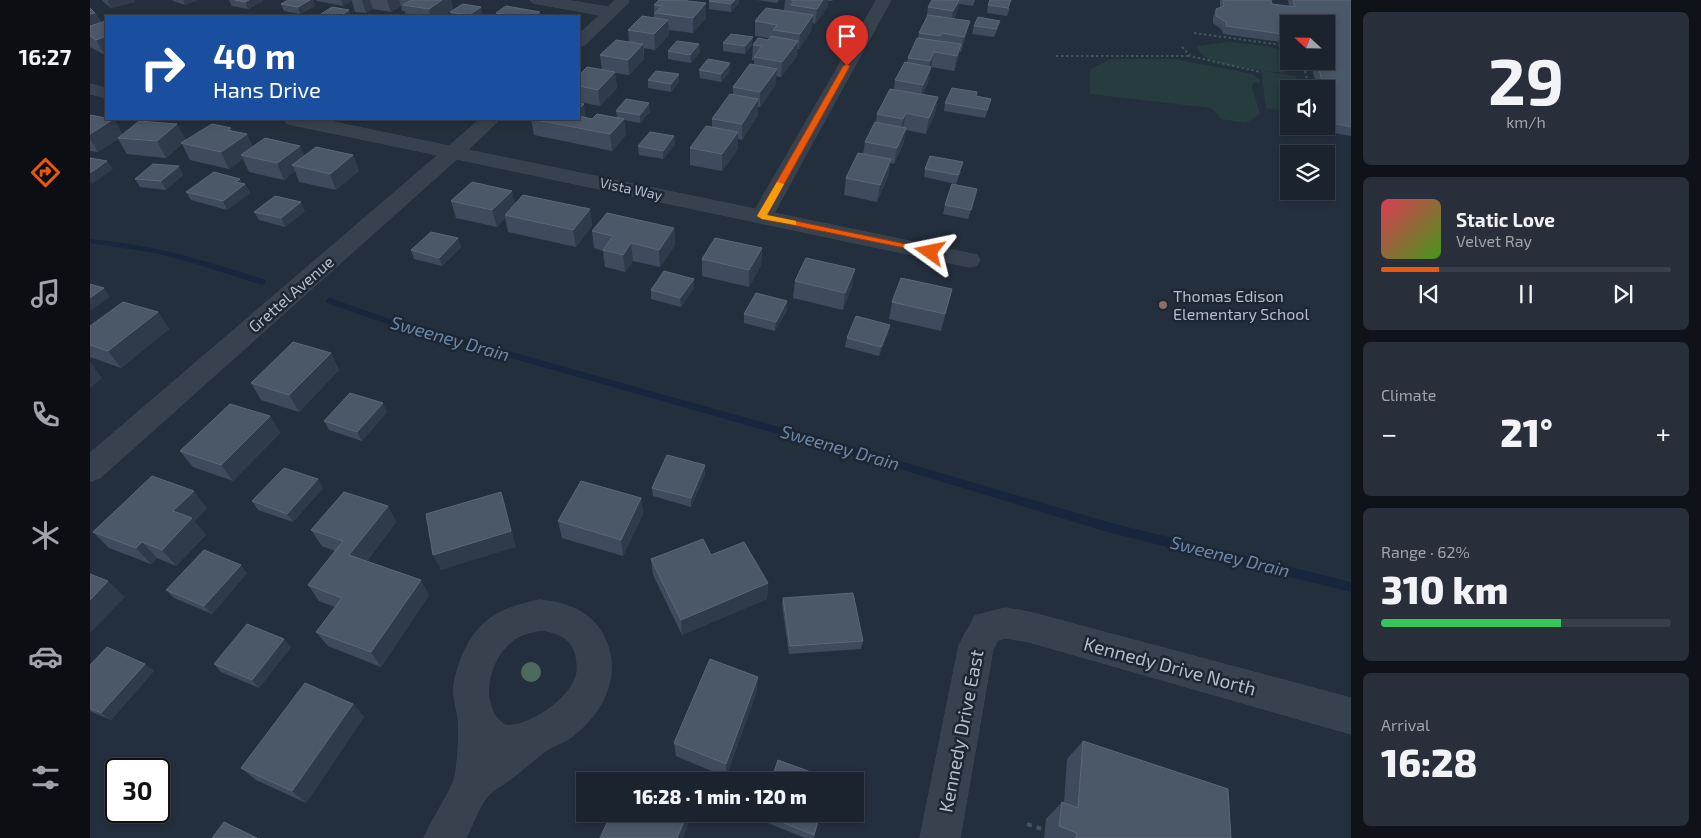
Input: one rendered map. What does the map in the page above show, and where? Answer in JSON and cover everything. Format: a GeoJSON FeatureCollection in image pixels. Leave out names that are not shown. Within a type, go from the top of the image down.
{"type":"FeatureCollection","features":[{"type":"Feature","properties":{"kind":"street"},"geometry":{"type":"LineString","coordinates":[[538,0],[612,12]]}},
{"type":"Feature","properties":{"kind":"street"},"geometry":{"type":"LineString","coordinates":[[580,41],[624,0]]}},
{"type":"Feature","properties":{"kind":"street"},"geometry":{"type":"LineString","coordinates":[[762,216],[884,0]]}},
{"type":"Feature","properties":{"kind":"street"},"geometry":{"type":"LineString","coordinates":[[90,89],[105,93]]}},
{"type":"Feature","properties":{"kind":"street","name":"Vista Way"},"geometry":{"type":"LineString","coordinates":[[298,120],[969,260]]}},
{"type":"Feature","properties":{"kind":"street","name":"Grettel Avenue"},"geometry":{"type":"LineString","coordinates":[[90,470],[490,120]]}},
{"type":"Feature","properties":{"kind":"street"},"geometry":{"type":"LineString","coordinates":[[444,838],[473,784],[476,720],[472,679],[476,661],[485,644],[500,629],[519,619],[540,615],[559,617],[576,625],[588,639],[594,656],[594,676],[585,696],[571,713],[532,739],[473,784]]}},
{"type":"Feature","properties":{"kind":"street","name":"Kennedy Drive North"},"geometry":{"type":"LineString","coordinates":[[988,627],[1006,623],[1029,627],[1351,716]]}},
{"type":"Feature","properties":{"kind":"street","name":"Kennedy Drive East"},"geometry":{"type":"LineString","coordinates":[[940,838],[976,645],[988,627]]}},
{"type":"Feature","properties":{"kind":"street"},"geometry":{"type":"LineString","coordinates":[[476,720],[486,735],[498,744],[513,745],[532,739]]}},
{"type":"Feature","properties":{"kind":"path"},"geometry":{"type":"LineString","coordinates":[[1194,33],[1280,45]]}},
{"type":"Feature","properties":{"kind":"path"},"geometry":{"type":"LineString","coordinates":[[1182,47],[1190,56]]}},
{"type":"Feature","properties":{"kind":"path"},"geometry":{"type":"LineString","coordinates":[[1056,56],[1190,56],[1260,72]]}},
{"type":"Feature","properties":{"kind":"path"},"geometry":{"type":"LineString","coordinates":[[1027,824],[1044,830]]}},
{"type":"Feature","properties":{"kind":"green space"},"geometry":{"type":"Polygon","coordinates":[[[1229,42],[1267,46],[1280,50],[1280,70],[1285,70],[1286,73],[1264,71],[1296,76],[1297,80],[1280,80],[1280,110],[1266,108],[1261,70],[1215,62],[1200,53],[1197,46],[1229,42]]]}},
{"type":"Feature","properties":{"kind":"green space"},"geometry":{"type":"Polygon","coordinates":[[[1111,59],[1175,59],[1252,74],[1259,79],[1260,83],[1254,82],[1252,87],[1260,114],[1246,123],[1222,119],[1211,108],[1090,94],[1090,69],[1111,59]]]}},
{"type":"Feature","properties":{"kind":"building"},"geometry":{"type":"Polygon","coordinates":[[[288,0],[310,0],[298,7],[281,4],[288,0]]]}},
{"type":"Feature","properties":{"kind":"building"},"geometry":{"type":"Polygon","coordinates":[[[411,0],[442,0],[429,9],[403,5],[411,0]]]}},
{"type":"Feature","properties":{"kind":"building"},"geometry":{"type":"Polygon","coordinates":[[[659,0],[687,0],[706,3],[693,18],[655,13],[662,6],[654,5],[659,0]]]}},
{"type":"Feature","properties":{"kind":"building"},"geometry":{"type":"Polygon","coordinates":[[[710,0],[735,0],[731,4],[710,0]]]}},
{"type":"Feature","properties":{"kind":"building"},"geometry":{"type":"Polygon","coordinates":[[[795,0],[823,0],[817,9],[791,5],[795,0]]]}},
{"type":"Feature","properties":{"kind":"building"},"geometry":{"type":"Polygon","coordinates":[[[932,0],[959,0],[953,11],[928,7],[932,0]]]}},
{"type":"Feature","properties":{"kind":"building"},"geometry":{"type":"Polygon","coordinates":[[[990,0],[1011,0],[1008,8],[988,5],[990,0]]]}},
{"type":"Feature","properties":{"kind":"building"},"geometry":{"type":"Polygon","coordinates":[[[1223,0],[1271,0],[1272,4],[1295,7],[1293,0],[1351,0],[1351,127],[1335,123],[1335,80],[1322,80],[1319,70],[1335,70],[1335,15],[1280,15],[1280,34],[1226,26],[1226,22],[1216,16],[1216,9],[1224,6],[1223,0]]]}},
{"type":"Feature","properties":{"kind":"building"},"geometry":{"type":"Polygon","coordinates":[[[463,4],[481,7],[469,15],[450,12],[463,4]]]}},
{"type":"Feature","properties":{"kind":"building"},"geometry":{"type":"Polygon","coordinates":[[[506,6],[540,12],[536,15],[496,13],[506,6]]]}},
{"type":"Feature","properties":{"kind":"building"},"geometry":{"type":"Polygon","coordinates":[[[332,7],[349,10],[342,15],[320,15],[332,7]]]}},
{"type":"Feature","properties":{"kind":"building"},"geometry":{"type":"Polygon","coordinates":[[[766,8],[813,15],[800,34],[773,30],[777,25],[755,21],[766,8]]]}},
{"type":"Feature","properties":{"kind":"building"},"geometry":{"type":"Polygon","coordinates":[[[928,15],[970,21],[964,37],[942,33],[940,36],[919,33],[928,15]]]}},
{"type":"Feature","properties":{"kind":"building"},"geometry":{"type":"Polygon","coordinates":[[[642,16],[668,20],[654,34],[628,30],[642,16]]]}},
{"type":"Feature","properties":{"kind":"building"},"geometry":{"type":"Polygon","coordinates":[[[978,17],[1000,21],[996,29],[974,26],[978,17]]]}},
{"type":"Feature","properties":{"kind":"building"},"geometry":{"type":"Polygon","coordinates":[[[105,21],[105,36],[96,40],[90,36],[90,26],[105,21]]]}},
{"type":"Feature","properties":{"kind":"building"},"geometry":{"type":"Polygon","coordinates":[[[731,34],[753,37],[745,46],[723,43],[731,34]]]}},
{"type":"Feature","properties":{"kind":"building"},"geometry":{"type":"Polygon","coordinates":[[[771,36],[798,41],[782,62],[754,57],[762,46],[753,45],[758,38],[768,40],[771,36]]]}},
{"type":"Feature","properties":{"kind":"building"},"geometry":{"type":"Polygon","coordinates":[[[917,38],[961,44],[957,56],[934,52],[930,61],[908,58],[917,38]]]}},
{"type":"Feature","properties":{"kind":"building"},"geometry":{"type":"Polygon","coordinates":[[[616,40],[643,44],[628,60],[600,55],[616,40]]]}},
{"type":"Feature","properties":{"kind":"building"},"geometry":{"type":"Polygon","coordinates":[[[677,41],[699,44],[690,55],[668,51],[677,41]]]}},
{"type":"Feature","properties":{"kind":"building"},"geometry":{"type":"Polygon","coordinates":[[[708,59],[730,63],[721,74],[699,70],[708,59]]]}},
{"type":"Feature","properties":{"kind":"building"},"geometry":{"type":"Polygon","coordinates":[[[905,62],[931,67],[923,85],[895,80],[905,62]]]}},
{"type":"Feature","properties":{"kind":"building"},"geometry":{"type":"Polygon","coordinates":[[[750,64],[777,69],[760,92],[733,87],[750,64]]]}},
{"type":"Feature","properties":{"kind":"building"},"geometry":{"type":"Polygon","coordinates":[[[587,67],[615,72],[598,90],[580,86],[580,74],[587,67]]]}},
{"type":"Feature","properties":{"kind":"building"},"geometry":{"type":"Polygon","coordinates":[[[656,71],[679,74],[671,84],[648,80],[656,71]]]}},
{"type":"Feature","properties":{"kind":"building"},"geometry":{"type":"Polygon","coordinates":[[[952,88],[977,92],[976,96],[991,99],[987,110],[945,103],[952,88]]]}},
{"type":"Feature","properties":{"kind":"building"},"geometry":{"type":"Polygon","coordinates":[[[890,89],[938,97],[929,118],[906,113],[903,119],[877,114],[890,89]]]}},
{"type":"Feature","properties":{"kind":"building"},"geometry":{"type":"Polygon","coordinates":[[[730,94],[758,99],[742,124],[712,119],[730,94]]]}},
{"type":"Feature","properties":{"kind":"building"},"geometry":{"type":"Polygon","coordinates":[[[626,99],[649,103],[640,115],[616,111],[626,99]]]}},
{"type":"Feature","properties":{"kind":"building"},"geometry":{"type":"Polygon","coordinates":[[[597,114],[624,119],[610,134],[536,120],[580,120],[580,116],[592,119],[597,114]]]}},
{"type":"Feature","properties":{"kind":"building"},"geometry":{"type":"Polygon","coordinates":[[[90,115],[105,118],[105,120],[112,120],[90,134],[90,115]]]}},
{"type":"Feature","properties":{"kind":"building"},"geometry":{"type":"Polygon","coordinates":[[[139,121],[177,124],[157,141],[118,138],[139,121]]]}},
{"type":"Feature","properties":{"kind":"building"},"geometry":{"type":"Polygon","coordinates":[[[875,122],[906,128],[897,148],[865,142],[875,122]]]}},
{"type":"Feature","properties":{"kind":"building"},"geometry":{"type":"Polygon","coordinates":[[[212,124],[231,128],[227,130],[247,134],[221,152],[181,143],[212,124]]]}},
{"type":"Feature","properties":{"kind":"building"},"geometry":{"type":"Polygon","coordinates":[[[706,126],[738,132],[722,154],[690,148],[706,126]]]}},
{"type":"Feature","properties":{"kind":"building"},"geometry":{"type":"Polygon","coordinates":[[[650,132],[674,136],[663,151],[638,146],[650,132]]]}},
{"type":"Feature","properties":{"kind":"building"},"geometry":{"type":"Polygon","coordinates":[[[265,138],[300,146],[277,163],[241,155],[265,138]]]}},
{"type":"Feature","properties":{"kind":"building"},"geometry":{"type":"Polygon","coordinates":[[[316,147],[353,155],[330,174],[292,165],[316,147]]]}},
{"type":"Feature","properties":{"kind":"building"},"geometry":{"type":"Polygon","coordinates":[[[858,153],[891,159],[880,185],[846,178],[858,153]]]}},
{"type":"Feature","properties":{"kind":"building"},"geometry":{"type":"Polygon","coordinates":[[[930,156],[963,162],[958,175],[925,169],[930,156]]]}},
{"type":"Feature","properties":{"kind":"building"},"geometry":{"type":"Polygon","coordinates":[[[90,158],[107,161],[90,173],[90,158]]]}},
{"type":"Feature","properties":{"kind":"building"},"geometry":{"type":"Polygon","coordinates":[[[153,164],[179,166],[161,181],[135,179],[153,164]]]}},
{"type":"Feature","properties":{"kind":"building"},"geometry":{"type":"Polygon","coordinates":[[[214,172],[240,179],[235,182],[245,184],[223,201],[186,192],[214,172]]]}},
{"type":"Feature","properties":{"kind":"building"},"geometry":{"type":"Polygon","coordinates":[[[472,182],[512,191],[492,210],[451,201],[472,182]]]}},
{"type":"Feature","properties":{"kind":"building"},"geometry":{"type":"Polygon","coordinates":[[[952,184],[977,189],[971,210],[945,205],[952,184]]]}},
{"type":"Feature","properties":{"kind":"building"},"geometry":{"type":"Polygon","coordinates":[[[523,195],[590,209],[573,230],[505,215],[523,195]]]}},
{"type":"Feature","properties":{"kind":"building"},"geometry":{"type":"Polygon","coordinates":[[[275,196],[301,202],[281,218],[254,212],[275,196]]]}},
{"type":"Feature","properties":{"kind":"building"},"geometry":{"type":"Polygon","coordinates":[[[607,213],[674,228],[659,250],[631,243],[623,255],[603,250],[613,236],[592,231],[607,213]]]}},
{"type":"Feature","properties":{"kind":"building"},"geometry":{"type":"Polygon","coordinates":[[[431,232],[458,238],[439,258],[411,250],[431,232]]]}},
{"type":"Feature","properties":{"kind":"building"},"geometry":{"type":"Polygon","coordinates":[[[715,238],[762,248],[749,270],[702,259],[715,238]]]}},
{"type":"Feature","properties":{"kind":"building"},"geometry":{"type":"Polygon","coordinates":[[[806,258],[855,269],[845,293],[795,281],[806,258]]]}},
{"type":"Feature","properties":{"kind":"building"},"geometry":{"type":"Polygon","coordinates":[[[664,271],[694,279],[680,298],[651,290],[664,271]]]}},
{"type":"Feature","properties":{"kind":"building"},"geometry":{"type":"Polygon","coordinates":[[[901,278],[952,289],[945,314],[892,302],[901,278]]]}},
{"type":"Feature","properties":{"kind":"building"},"geometry":{"type":"Polygon","coordinates":[[[90,284],[104,288],[90,298],[90,284]]]}},
{"type":"Feature","properties":{"kind":"building"},"geometry":{"type":"Polygon","coordinates":[[[756,293],[787,301],[776,322],[744,314],[756,293]]]}},
{"type":"Feature","properties":{"kind":"building"},"geometry":{"type":"Polygon","coordinates":[[[123,302],[158,312],[108,351],[90,345],[90,326],[123,302]]]}},
{"type":"Feature","properties":{"kind":"building"},"geometry":{"type":"Polygon","coordinates":[[[856,316],[890,325],[881,347],[847,338],[856,316]]]}},
{"type":"Feature","properties":{"kind":"building"},"geometry":{"type":"Polygon","coordinates":[[[293,342],[331,353],[289,395],[251,383],[293,342]]]}},
{"type":"Feature","properties":{"kind":"building"},"geometry":{"type":"Polygon","coordinates":[[[350,393],[383,403],[357,432],[324,421],[350,393]]]}},
{"type":"Feature","properties":{"kind":"building"},"geometry":{"type":"Polygon","coordinates":[[[230,404],[270,416],[221,465],[180,451],[230,404]]]}},
{"type":"Feature","properties":{"kind":"building"},"geometry":{"type":"Polygon","coordinates":[[[667,455],[705,465],[691,498],[652,488],[667,455]]]}},
{"type":"Feature","properties":{"kind":"building"},"geometry":{"type":"Polygon","coordinates":[[[284,468],[318,479],[287,514],[252,501],[284,468]]]}},
{"type":"Feature","properties":{"kind":"building"},"geometry":{"type":"Polygon","coordinates":[[[152,476],[194,491],[173,511],[192,518],[162,550],[142,542],[136,548],[93,532],[152,476]]]}},
{"type":"Feature","properties":{"kind":"building"},"geometry":{"type":"Polygon","coordinates":[[[581,481],[641,498],[621,540],[558,521],[581,481]]]}},
{"type":"Feature","properties":{"kind":"building"},"geometry":{"type":"Polygon","coordinates":[[[344,492],[388,506],[349,555],[421,580],[371,652],[316,632],[342,598],[308,585],[343,541],[311,530],[344,492]]]}},
{"type":"Feature","properties":{"kind":"building"},"geometry":{"type":"Polygon","coordinates":[[[501,492],[511,531],[433,555],[426,514],[501,492]]]}},
{"type":"Feature","properties":{"kind":"building"},"geometry":{"type":"Polygon","coordinates":[[[703,539],[711,555],[744,542],[768,583],[681,620],[651,559],[703,539]]]}},
{"type":"Feature","properties":{"kind":"building"},"geometry":{"type":"Polygon","coordinates":[[[204,550],[241,565],[204,606],[166,590],[204,550]]]}},
{"type":"Feature","properties":{"kind":"building"},"geometry":{"type":"Polygon","coordinates":[[[90,574],[108,581],[90,600],[90,574]]]}},
{"type":"Feature","properties":{"kind":"building"},"geometry":{"type":"Polygon","coordinates":[[[853,593],[863,641],[790,646],[783,598],[853,593]]]}},
{"type":"Feature","properties":{"kind":"building"},"geometry":{"type":"Polygon","coordinates":[[[247,624],[284,639],[252,680],[214,664],[247,624]]]}},
{"type":"Feature","properties":{"kind":"building"},"geometry":{"type":"Polygon","coordinates":[[[107,647],[145,664],[101,713],[90,708],[90,665],[107,647]]]}},
{"type":"Feature","properties":{"kind":"building"},"geometry":{"type":"Polygon","coordinates":[[[710,659],[758,677],[726,764],[674,743],[710,659]]]}},
{"type":"Feature","properties":{"kind":"building"},"geometry":{"type":"Polygon","coordinates":[[[305,683],[353,704],[292,791],[241,768],[305,683]]]}},
{"type":"Feature","properties":{"kind":"building"},"geometry":{"type":"Polygon","coordinates":[[[1083,741],[1228,789],[1231,838],[1076,838],[1077,833],[1059,826],[1062,802],[1078,808],[1083,741]]]}},
{"type":"Feature","properties":{"kind":"building"},"geometry":{"type":"Polygon","coordinates":[[[778,760],[811,772],[774,772],[778,760]]]}},
{"type":"Feature","properties":{"kind":"building"},"geometry":{"type":"Polygon","coordinates":[[[224,822],[257,838],[212,838],[224,822]]]}},
{"type":"Feature","properties":{"kind":"building"},"geometry":{"type":"Polygon","coordinates":[[[607,822],[684,822],[677,838],[600,838],[607,822]]]}},
{"type":"Feature","properties":{"kind":"building"},"geometry":{"type":"Polygon","coordinates":[[[781,822],[818,822],[814,835],[781,822]]]}},
{"type":"Feature","properties":{"kind":"waterway","name":"Sweeney Drain"},"geometry":{"type":"LineString","coordinates":[[90,241],[134,246],[156,251],[199,262],[262,282]]}},
{"type":"Feature","properties":{"kind":"waterway","name":"Sweeney Drain"},"geometry":{"type":"LineString","coordinates":[[330,301],[402,326],[883,460],[1111,528],[1351,587]]}},
{"type":"Feature","properties":{"kind":"slow traffic"},"geometry":{"type":"LineString","coordinates":[[780,184],[762,216],[793,223]]}},
{"type":"Feature","properties":{"kind":"place","name":"Thomas Edison Elementary School"},"geometry":{"type":"Point","coordinates":[1163,305]}},
{"type":"Feature","properties":{"kind":"route"},"geometry":{"type":"LineString","coordinates":[[847,66],[762,216],[930,252]]}}]}
